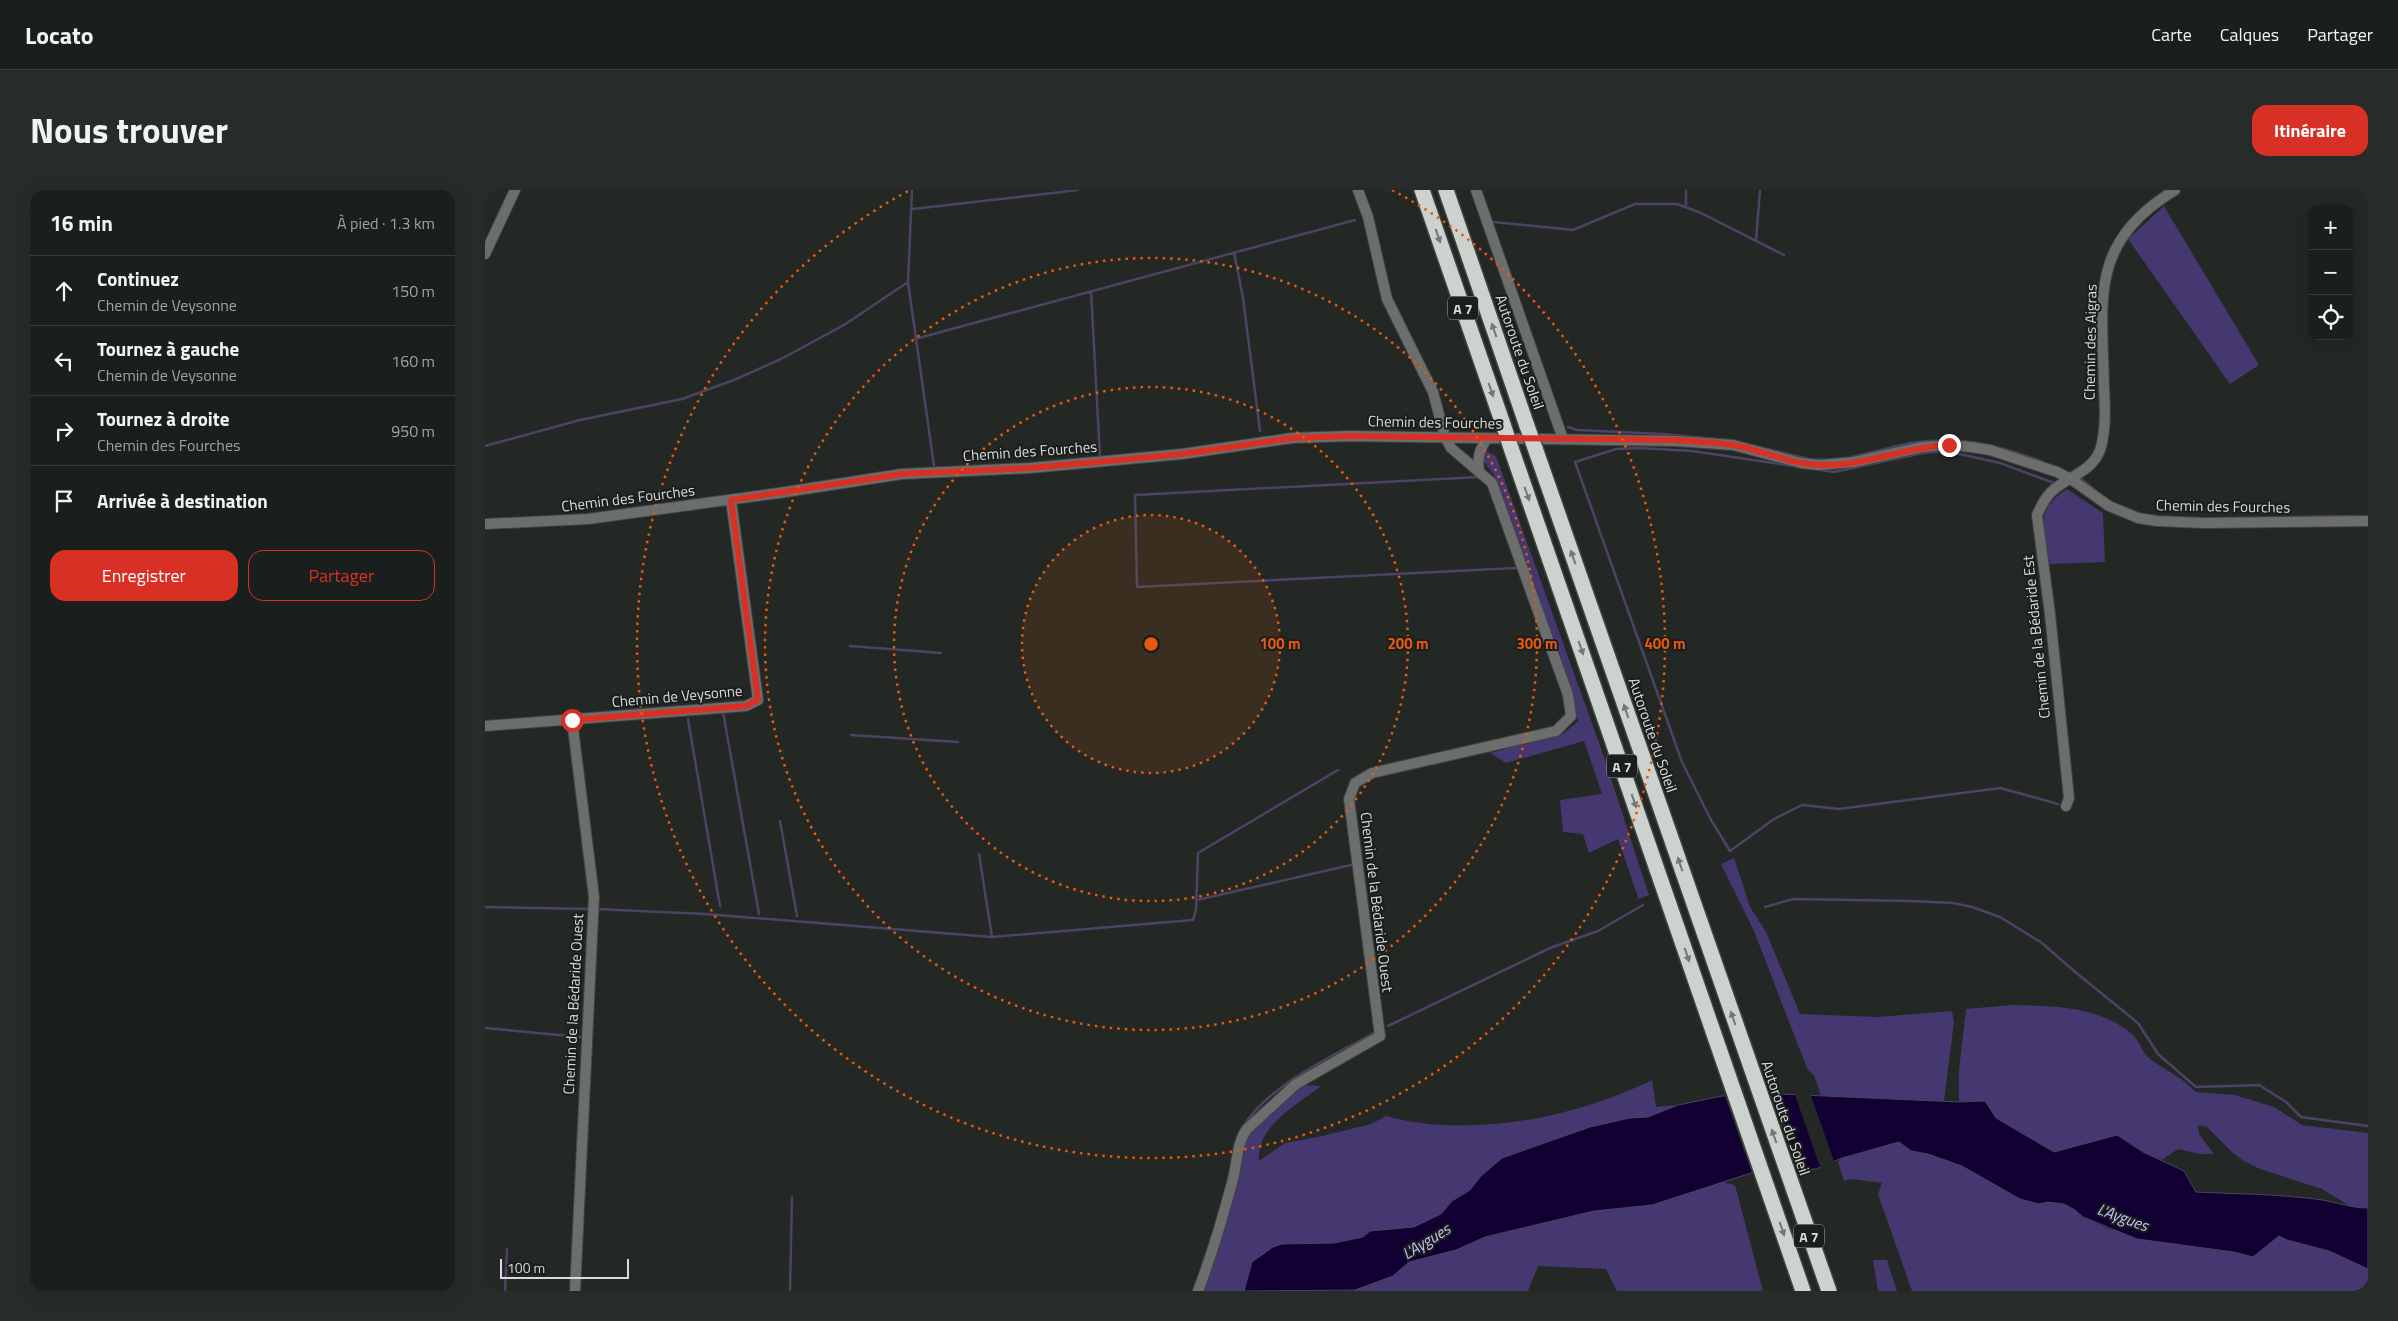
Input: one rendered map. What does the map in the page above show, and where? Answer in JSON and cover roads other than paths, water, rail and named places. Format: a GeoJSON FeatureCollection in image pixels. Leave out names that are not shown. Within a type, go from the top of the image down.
{"type":"FeatureCollection","features":[{"type":"Feature","properties":{"kind":"highway","name":"A 7"},"geometry":{"type":"LineString","coordinates":[[1422,190],[1803,1291]]}},
{"type":"Feature","properties":{"kind":"highway","name":"Autoroute du Soleil"},"geometry":{"type":"LineString","coordinates":[[1446,190],[1789,1182],[1829,1291]]}},
{"type":"Feature","properties":{"kind":"street"},"geometry":{"type":"LineString","coordinates":[[485,254],[515,190]]}},
{"type":"Feature","properties":{"kind":"street"},"geometry":{"type":"LineString","coordinates":[[1358,190],[1367,217],[1387,299],[1433,392],[1445,437]]}},
{"type":"Feature","properties":{"kind":"street"},"geometry":{"type":"LineString","coordinates":[[1476,190],[1558,439]]}},
{"type":"Feature","properties":{"kind":"street","name":"Chemin des Aigras"},"geometry":{"type":"LineString","coordinates":[[2071,478],[2087,468],[2097,457],[2104,436],[2103,312],[2106,278],[2115,248],[2124,232],[2143,212],[2175,190]]}},
{"type":"Feature","properties":{"kind":"street","name":"Chemin des Fourches"},"geometry":{"type":"LineString","coordinates":[[485,524],[588,519],[902,474],[1030,468],[1165,456],[1292,438],[1350,436],[1676,440],[1733,445],[1801,463],[1819,465],[1854,462],[1922,447],[1957,446],[1990,450],[2071,478],[2109,506],[2138,518],[2157,521],[2204,523],[2368,521]]}},
{"type":"Feature","properties":{"kind":"street","name":"Chemin de la Bédaride Ouest"},"geometry":{"type":"LineString","coordinates":[[1198,1291],[1211,1257],[1245,1130],[1296,1084],[1380,1036],[1349,799],[1355,783],[1373,773],[1556,731],[1571,716],[1568,695],[1492,483],[1451,448],[1445,437]]}},
{"type":"Feature","properties":{"kind":"street"},"geometry":{"type":"LineString","coordinates":[[1479,470],[1480,450],[1487,438]]}},
{"type":"Feature","properties":{"kind":"street","name":"Chemin de la Bédaride Est"},"geometry":{"type":"LineString","coordinates":[[2066,806],[2069,798],[2050,614],[2037,515],[2043,503],[2055,488],[2071,478]]}},
{"type":"Feature","properties":{"kind":"street","name":"Chemin de Veysonne"},"geometry":{"type":"LineString","coordinates":[[485,726],[746,706],[758,700],[731,500]]}},
{"type":"Feature","properties":{"kind":"street","name":"Chemin de la Bédaride Ouest"},"geometry":{"type":"LineString","coordinates":[[572,720],[594,897],[575,1291]]}},
{"type":"Feature","properties":{"kind":"water","name":"L'Aygues"},"geometry":{"type":"Polygon","coordinates":[[[1780,1094],[1959,1102],[1985,1101],[1996,1118],[2054,1152],[2117,1135],[2143,1152],[2184,1171],[2196,1192],[2300,1197],[2368,1208],[2368,1269],[2329,1251],[2287,1240],[2279,1236],[2253,1257],[2234,1252],[2137,1239],[2083,1217],[2064,1204],[2047,1202],[2039,1204],[2020,1199],[1962,1166],[1928,1154],[1911,1151],[1899,1142],[1842,1158],[1816,1169],[1754,1172],[1652,1205],[1594,1211],[1485,1237],[1456,1250],[1409,1262],[1393,1276],[1355,1290],[1244,1291],[1252,1262],[1273,1247],[1282,1244],[1334,1243],[1363,1237],[1370,1231],[1414,1227],[1441,1214],[1452,1201],[1470,1190],[1481,1176],[1502,1158],[1590,1127],[1630,1118],[1648,1117],[1678,1105],[1722,1096],[1780,1094]]]}},
{"type":"Feature","properties":{"kind":"waterway"},"geometry":{"type":"LineString","coordinates":[[485,446],[580,420],[682,399],[734,380],[781,359],[844,325],[908,282],[912,190]]}},
{"type":"Feature","properties":{"kind":"waterway"},"geometry":{"type":"LineString","coordinates":[[913,209],[1078,190]]}},
{"type":"Feature","properties":{"kind":"waterway"},"geometry":{"type":"LineString","coordinates":[[1686,190],[1686,207]]}},
{"type":"Feature","properties":{"kind":"waterway"},"geometry":{"type":"LineString","coordinates":[[1756,240],[1760,190]]}},
{"type":"Feature","properties":{"kind":"waterway"},"geometry":{"type":"LineString","coordinates":[[1494,222],[1573,230],[1635,204],[1677,204],[1701,213],[1784,255]]}},
{"type":"Feature","properties":{"kind":"waterway"},"geometry":{"type":"LineString","coordinates":[[915,339],[1355,220]]}},
{"type":"Feature","properties":{"kind":"waterway"},"geometry":{"type":"LineString","coordinates":[[1234,252],[1243,298],[1260,431]]}},
{"type":"Feature","properties":{"kind":"waterway"},"geometry":{"type":"LineString","coordinates":[[908,282],[934,466]]}},
{"type":"Feature","properties":{"kind":"waterway"},"geometry":{"type":"LineString","coordinates":[[1091,291],[1100,457]]}},
{"type":"Feature","properties":{"kind":"waterway"},"geometry":{"type":"LineString","coordinates":[[1568,427],[1577,430],[1662,434],[1728,440]]}},
{"type":"Feature","properties":{"kind":"waterway"},"geometry":{"type":"LineString","coordinates":[[1851,457],[1911,443],[1945,440],[1995,446],[2043,462]]}},
{"type":"Feature","properties":{"kind":"waterway"},"geometry":{"type":"LineString","coordinates":[[1751,445],[1809,459],[1826,460]]}},
{"type":"Feature","properties":{"kind":"waterway"},"geometry":{"type":"LineString","coordinates":[[2054,483],[2000,463],[1946,451],[1923,453],[1834,472],[1692,451],[1639,448],[1616,449],[1575,462],[1682,762],[1711,820],[1730,851],[1774,819],[1802,805],[1839,809],[2000,788],[2058,804]]}},
{"type":"Feature","properties":{"kind":"waterway"},"geometry":{"type":"LineString","coordinates":[[1479,477],[1135,495],[1137,587],[1516,568]]}},
{"type":"Feature","properties":{"kind":"waterway"},"geometry":{"type":"LineString","coordinates":[[2080,478],[2095,490]]}},
{"type":"Feature","properties":{"kind":"waterway"},"geometry":{"type":"LineString","coordinates":[[2288,517],[2363,516]]}},
{"type":"Feature","properties":{"kind":"waterway"},"geometry":{"type":"LineString","coordinates":[[850,646],[941,653]]}},
{"type":"Feature","properties":{"kind":"waterway"},"geometry":{"type":"LineString","coordinates":[[723,712],[759,914]]}},
{"type":"Feature","properties":{"kind":"waterway"},"geometry":{"type":"LineString","coordinates":[[688,719],[720,906]]}},
{"type":"Feature","properties":{"kind":"waterway"},"geometry":{"type":"LineString","coordinates":[[851,735],[958,742]]}},
{"type":"Feature","properties":{"kind":"waterway"},"geometry":{"type":"LineString","coordinates":[[596,909],[705,914],[992,937],[1193,920],[1196,910],[1198,853],[1338,770]]}},
{"type":"Feature","properties":{"kind":"waterway"},"geometry":{"type":"LineString","coordinates":[[780,821],[797,916]]}},
{"type":"Feature","properties":{"kind":"waterway"},"geometry":{"type":"LineString","coordinates":[[979,854],[992,937]]}},
{"type":"Feature","properties":{"kind":"waterway"},"geometry":{"type":"LineString","coordinates":[[1197,900],[1351,865]]}},
{"type":"Feature","properties":{"kind":"waterway"},"geometry":{"type":"LineString","coordinates":[[1765,907],[1793,899],[1912,901],[1953,903],[1972,907],[2000,917],[2042,943],[2138,1023],[2158,1054],[2196,1087],[2259,1085],[2286,1102],[2301,1117],[2368,1126]]}},
{"type":"Feature","properties":{"kind":"waterway"},"geometry":{"type":"LineString","coordinates":[[1388,1026],[1550,948],[1598,931],[1643,905]]}},
{"type":"Feature","properties":{"kind":"waterway"},"geometry":{"type":"LineString","coordinates":[[485,907],[591,909]]}},
{"type":"Feature","properties":{"kind":"waterway"},"geometry":{"type":"LineString","coordinates":[[485,1028],[581,1037]]}},
{"type":"Feature","properties":{"kind":"waterway"},"geometry":{"type":"LineString","coordinates":[[1243,1127],[1255,1111],[1286,1084],[1322,1061],[1377,1031]]}},
{"type":"Feature","properties":{"kind":"waterway"},"geometry":{"type":"LineString","coordinates":[[790,1291],[792,1197]]}},
{"type":"Feature","properties":{"kind":"waterway"},"geometry":{"type":"LineString","coordinates":[[505,1291],[507,1249]]}}]}
